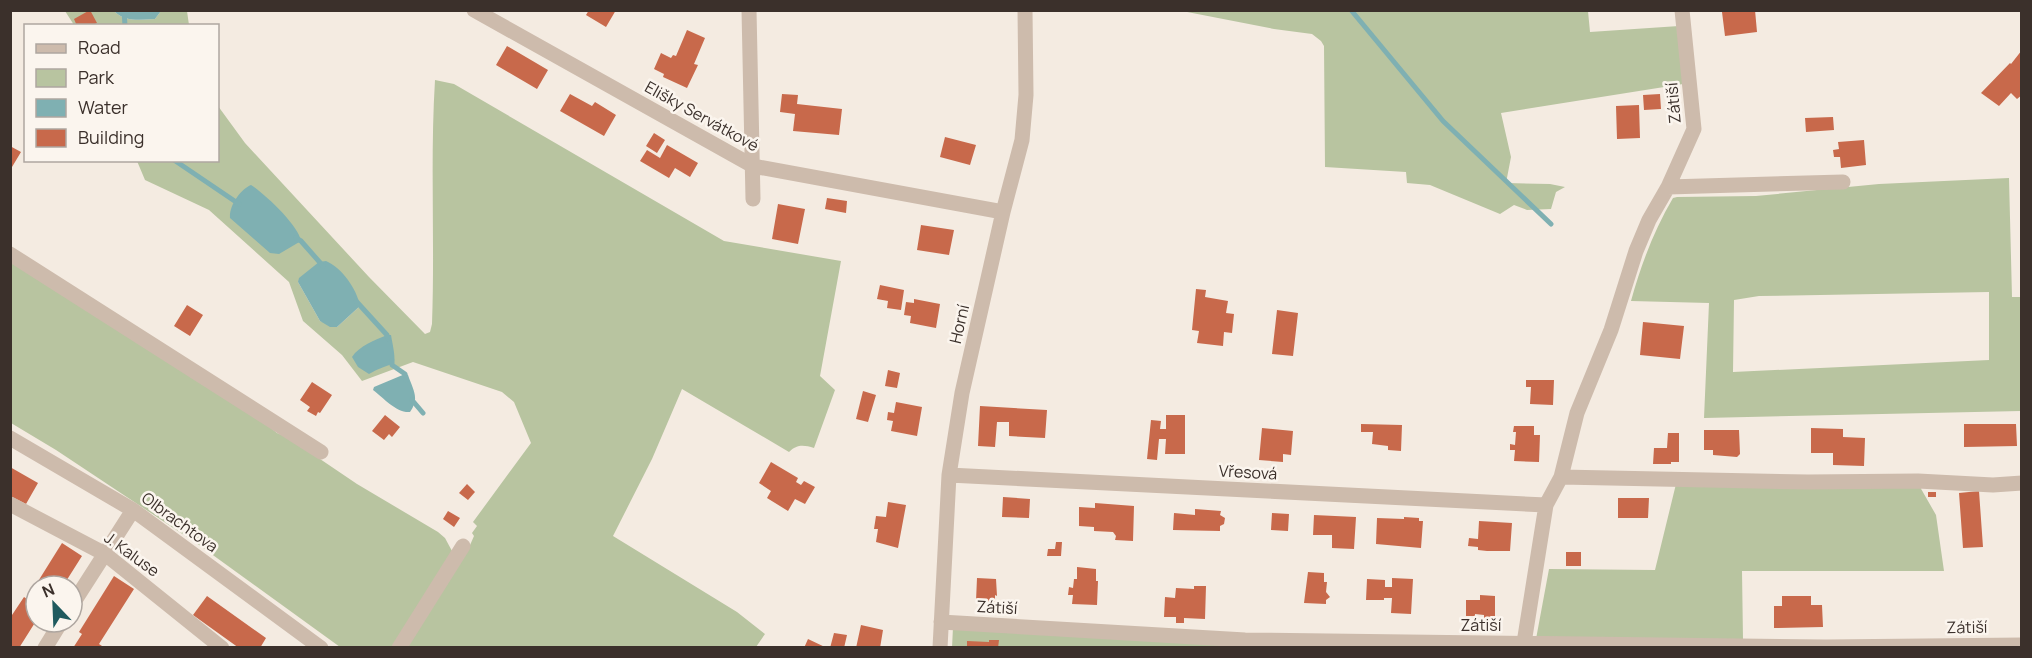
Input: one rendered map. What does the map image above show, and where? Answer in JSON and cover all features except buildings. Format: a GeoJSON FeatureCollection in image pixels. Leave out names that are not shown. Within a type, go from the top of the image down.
{"type":"FeatureCollection","features":[{"type":"Feature","properties":{"kind":"street","name":"Elišky Servátkové"},"geometry":{"type":"LineString","coordinates":[[474,10],[753,166],[1003,212]]}},
{"type":"Feature","properties":{"kind":"street"},"geometry":{"type":"LineString","coordinates":[[749,10],[753,199]]}},
{"type":"Feature","properties":{"kind":"street","name":"Horní"},"geometry":{"type":"LineString","coordinates":[[940,648],[949,475],[962,393],[1003,212],[1022,140],[1026,95],[1025,10]]}},
{"type":"Feature","properties":{"kind":"street","name":"Zátiší"},"geometry":{"type":"LineString","coordinates":[[1546,504],[1561,477],[1577,413],[1611,330],[1636,251],[1694,129],[1682,10]]}},
{"type":"Feature","properties":{"kind":"street"},"geometry":{"type":"LineString","coordinates":[[1668,187],[1843,182]]}},
{"type":"Feature","properties":{"kind":"street"},"geometry":{"type":"LineString","coordinates":[[10,254],[321,452]]}},
{"type":"Feature","properties":{"kind":"street","name":"Olbrachtova"},"geometry":{"type":"LineString","coordinates":[[10,438],[133,510],[321,648]]}},
{"type":"Feature","properties":{"kind":"street","name":"Vřesová"},"geometry":{"type":"LineString","coordinates":[[949,475],[1546,504]]}},
{"type":"Feature","properties":{"kind":"street"},"geometry":{"type":"LineString","coordinates":[[1561,477],[2022,483]]}},
{"type":"Feature","properties":{"kind":"street","name":"J. Kaluse"},"geometry":{"type":"LineString","coordinates":[[10,504],[105,554],[222,648]]}},
{"type":"Feature","properties":{"kind":"street"},"geometry":{"type":"LineString","coordinates":[[1524,643],[1546,504]]}},
{"type":"Feature","properties":{"kind":"street"},"geometry":{"type":"LineString","coordinates":[[84,586],[133,510]]}},
{"type":"Feature","properties":{"kind":"street"},"geometry":{"type":"LineString","coordinates":[[399,648],[463,546]]}},
{"type":"Feature","properties":{"kind":"street","name":"Zátiší"},"geometry":{"type":"LineString","coordinates":[[941,622],[1245,640],[1450,645],[1524,643],[1867,647],[2022,645]]}},
{"type":"Feature","properties":{"kind":"street"},"geometry":{"type":"LineString","coordinates":[[45,648],[54,634]]}},
{"type":"Feature","properties":{"kind":"green space"},"geometry":{"type":"Polygon","coordinates":[[[65,11],[114,11],[128,19],[138,20],[155,19],[161,11],[187,11],[189,24],[73,24],[65,11]]]}},
{"type":"Feature","properties":{"kind":"green space"},"geometry":{"type":"Polygon","coordinates":[[[1182,11],[1588,11],[1590,32],[1679,26],[1683,84],[1501,113],[1511,157],[1506,183],[1550,184],[1565,187],[1556,192],[1551,209],[1527,210],[1514,205],[1500,214],[1430,185],[1407,183],[1406,172],[1325,167],[1324,46],[1321,41],[1312,34],[1182,11]]]}},
{"type":"Feature","properties":{"kind":"green space"},"geometry":{"type":"Polygon","coordinates":[[[435,80],[454,84],[724,241],[841,261],[820,376],[835,390],[814,448],[801,446],[789,452],[682,389],[652,459],[613,536],[737,612],[765,634],[756,647],[407,647],[467,552],[474,536],[472,533],[477,526],[473,522],[531,443],[514,402],[502,392],[413,362],[362,381],[342,355],[303,321],[289,282],[209,210],[145,180],[137,162],[219,162],[219,107],[245,143],[425,334],[430,332],[432,324],[435,80]],[[298,282],[320,321],[337,327],[360,306],[298,282]]]}},
{"type":"Feature","properties":{"kind":"green space"},"geometry":{"type":"Polygon","coordinates":[[[2009,178],[2012,297],[2021,297],[2021,411],[1704,418],[1709,303],[1631,301],[1649,248],[1673,198],[1756,196],[1879,184],[2009,178]],[[1989,292],[1759,296],[1734,300],[1733,372],[1989,360],[1989,292]]]}},
{"type":"Feature","properties":{"kind":"green space"},"geometry":{"type":"Polygon","coordinates":[[[10,259],[259,418],[277,433],[289,438],[357,484],[445,538],[452,551],[395,647],[340,647],[199,545],[56,450],[11,423],[10,259]]]}},
{"type":"Feature","properties":{"kind":"green space"},"geometry":{"type":"Polygon","coordinates":[[[1676,484],[1920,487],[1936,515],[1944,571],[1742,571],[1743,640],[1536,639],[1549,569],[1655,570],[1676,484]]]}},
{"type":"Feature","properties":{"kind":"green space"},"geometry":{"type":"Polygon","coordinates":[[[953,627],[1363,648],[952,648],[953,627]]]}},
{"type":"Feature","properties":{"kind":"water"},"geometry":{"type":"Polygon","coordinates":[[[114,11],[161,11],[155,19],[138,20],[128,19],[114,11]]]}},
{"type":"Feature","properties":{"kind":"water"},"geometry":{"type":"Polygon","coordinates":[[[251,185],[288,219],[301,241],[279,254],[270,253],[230,218],[231,208],[236,198],[251,185]]]}},
{"type":"Feature","properties":{"kind":"water"},"geometry":{"type":"Polygon","coordinates":[[[326,261],[348,280],[356,293],[360,306],[337,327],[330,327],[320,321],[298,282],[299,278],[319,262],[326,261]]]}},
{"type":"Feature","properties":{"kind":"water"},"geometry":{"type":"Polygon","coordinates":[[[391,335],[393,363],[369,374],[358,367],[352,357],[355,353],[391,335]]]}},
{"type":"Feature","properties":{"kind":"water"},"geometry":{"type":"Polygon","coordinates":[[[405,374],[408,375],[415,394],[415,402],[410,412],[395,408],[373,390],[374,387],[405,374]]]}},
{"type":"Feature","properties":{"kind":"waterway"},"geometry":{"type":"LineString","coordinates":[[124,10],[125,24]]}},
{"type":"Feature","properties":{"kind":"waterway"},"geometry":{"type":"LineString","coordinates":[[1351,10],[1443,121],[1551,224]]}},
{"type":"Feature","properties":{"kind":"waterway"},"geometry":{"type":"LineString","coordinates":[[177,162],[239,204]]}},
{"type":"Feature","properties":{"kind":"waterway"},"geometry":{"type":"LineString","coordinates":[[296,238],[323,266]]}},
{"type":"Feature","properties":{"kind":"waterway"},"geometry":{"type":"LineString","coordinates":[[356,301],[387,335],[388,339]]}},
{"type":"Feature","properties":{"kind":"waterway"},"geometry":{"type":"LineString","coordinates":[[392,360],[392,365],[405,374],[406,380]]}},
{"type":"Feature","properties":{"kind":"waterway"},"geometry":{"type":"LineString","coordinates":[[412,400],[423,413]]}}]}
